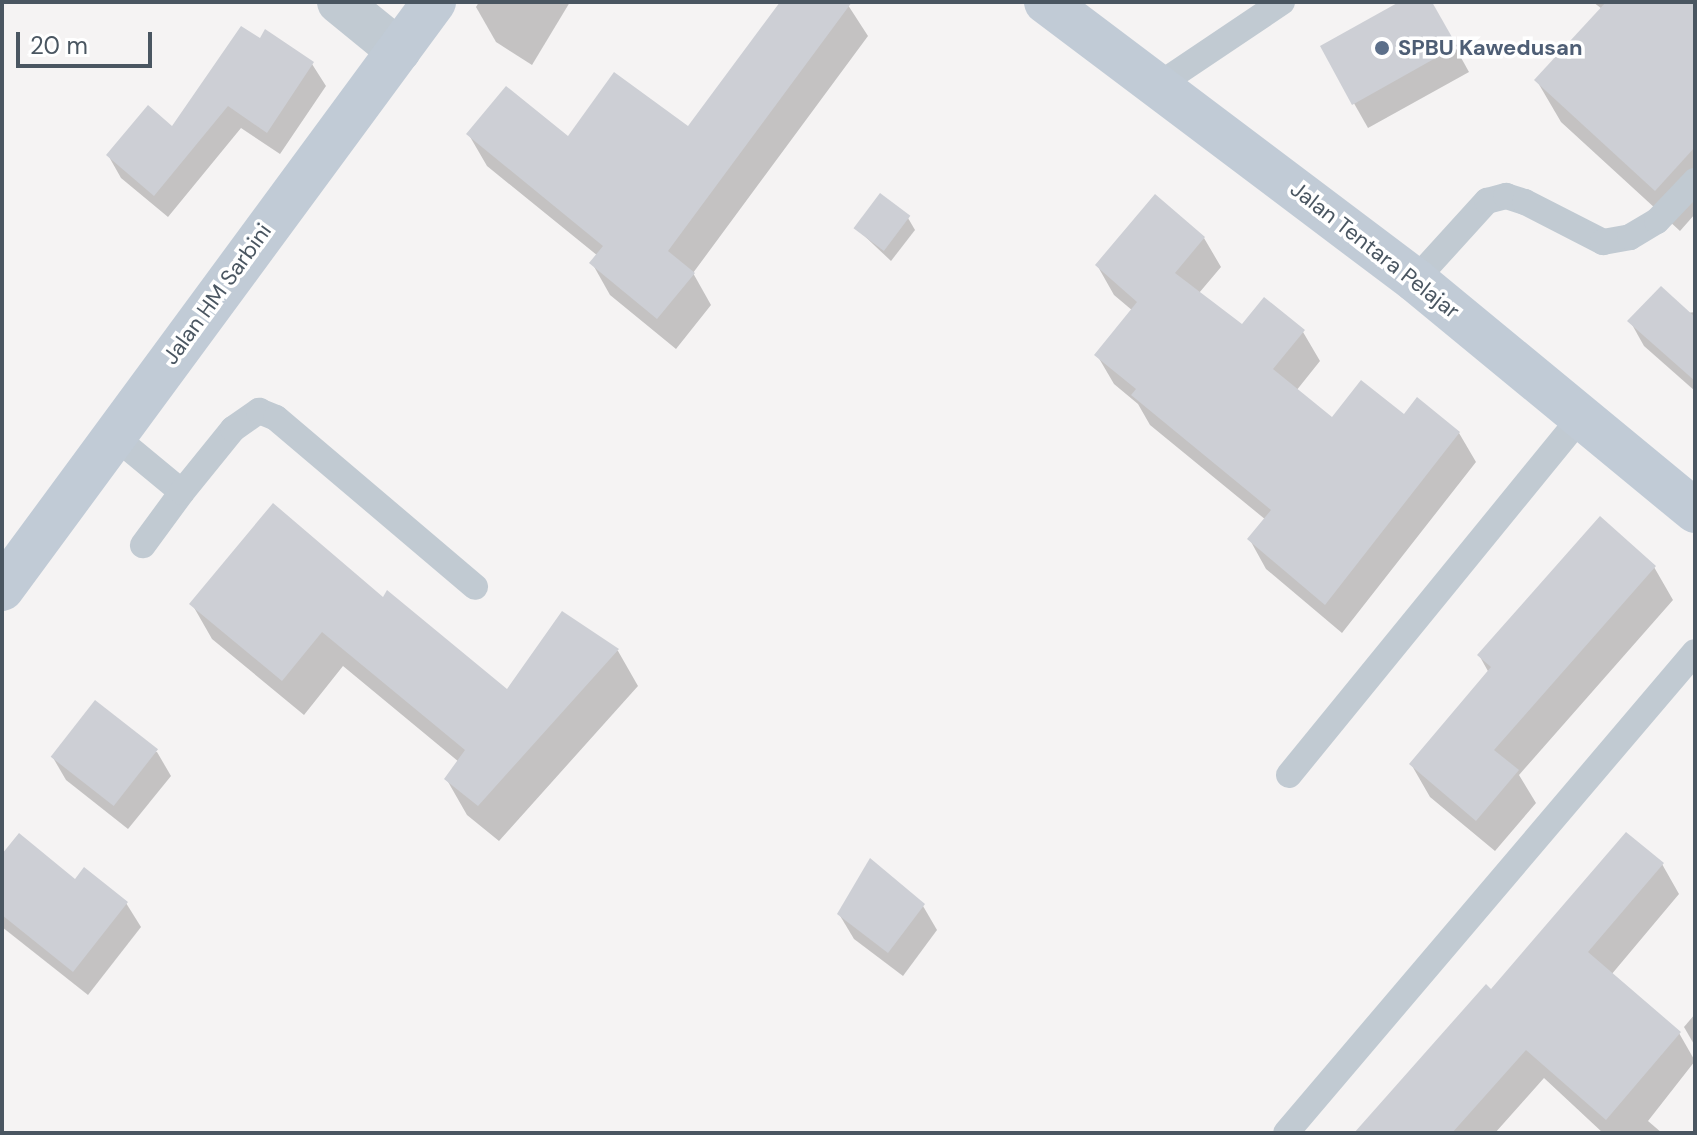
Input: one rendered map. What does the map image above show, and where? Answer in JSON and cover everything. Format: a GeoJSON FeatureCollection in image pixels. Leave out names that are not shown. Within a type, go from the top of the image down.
{"type":"FeatureCollection","features":[{"type":"Feature","properties":{"kind":"main road","name":"Jalan HM Sarbini"},"geometry":{"type":"LineString","coordinates":[[2,589],[434,2]]}},
{"type":"Feature","properties":{"kind":"main road","name":"Jalan Tentara Pelajar"},"geometry":{"type":"LineString","coordinates":[[1046,2],[1160,84],[1415,280],[1695,511]]}},
{"type":"Feature","properties":{"kind":"street"},"geometry":{"type":"LineString","coordinates":[[339,2],[399,51]]}},
{"type":"Feature","properties":{"kind":"lane"},"geometry":{"type":"LineString","coordinates":[[1160,84],[1282,2]]}},
{"type":"Feature","properties":{"kind":"lane"},"geometry":{"type":"LineString","coordinates":[[1415,280],[1487,201],[1506,196],[1525,202],[1603,242],[1630,237],[1657,221],[1695,181]]}},
{"type":"Feature","properties":{"kind":"lane"},"geometry":{"type":"LineString","coordinates":[[143,545],[233,429],[259,411],[285,425],[475,587]]}},
{"type":"Feature","properties":{"kind":"lane"},"geometry":{"type":"LineString","coordinates":[[1289,775],[1582,416]]}},
{"type":"Feature","properties":{"kind":"lane"},"geometry":{"type":"LineString","coordinates":[[113,435],[182,492]]}},
{"type":"Feature","properties":{"kind":"lane"},"geometry":{"type":"LineString","coordinates":[[1286,1133],[1695,652]]}},
{"type":"Feature","properties":{"kind":"building"},"geometry":{"type":"Polygon","coordinates":[[[780,2],[852,2],[668,251],[695,273],[657,319],[589,263],[603,246],[466,134],[506,86],[568,136],[614,72],[688,126],[780,2]]]}},
{"type":"Feature","properties":{"kind":"building"},"geometry":{"type":"Polygon","coordinates":[[[1399,2],[1432,2],[1457,46],[1352,105],[1320,46],[1399,2]]]}},
{"type":"Feature","properties":{"kind":"building"},"geometry":{"type":"Polygon","coordinates":[[[1606,2],[1695,2],[1695,147],[1655,191],[1534,80],[1606,2]]]}},
{"type":"Feature","properties":{"kind":"building"},"geometry":{"type":"Polygon","coordinates":[[[241,26],[260,38],[265,29],[314,62],[267,133],[228,106],[154,196],[106,155],[148,105],[172,126],[241,26]]]}},
{"type":"Feature","properties":{"kind":"building"},"geometry":{"type":"Polygon","coordinates":[[[880,193],[910,216],[884,251],[854,228],[880,193]]]}},
{"type":"Feature","properties":{"kind":"building"},"geometry":{"type":"Polygon","coordinates":[[[1155,194],[1205,237],[1175,273],[1242,324],[1264,297],[1305,330],[1273,369],[1332,417],[1361,380],[1404,414],[1417,397],[1460,432],[1325,605],[1247,539],[1271,510],[1131,395],[1136,389],[1094,355],[1137,302],[1095,265],[1155,194]]]}},
{"type":"Feature","properties":{"kind":"building"},"geometry":{"type":"Polygon","coordinates":[[[1661,286],[1695,317],[1695,381],[1627,321],[1661,286]]]}},
{"type":"Feature","properties":{"kind":"building"},"geometry":{"type":"Polygon","coordinates":[[[273,503],[383,597],[387,590],[507,689],[562,611],[619,649],[478,806],[444,779],[465,750],[322,632],[282,681],[189,604],[273,503]]]}},
{"type":"Feature","properties":{"kind":"building"},"geometry":{"type":"Polygon","coordinates":[[[1600,516],[1656,566],[1494,750],[1519,770],[1476,821],[1409,764],[1491,667],[1477,655],[1600,516]]]}},
{"type":"Feature","properties":{"kind":"building"},"geometry":{"type":"Polygon","coordinates":[[[95,700],[158,749],[114,806],[51,757],[95,700]]]}},
{"type":"Feature","properties":{"kind":"building"},"geometry":{"type":"Polygon","coordinates":[[[1626,832],[1664,863],[1588,952],[1681,1032],[1606,1120],[1526,1050],[1452,1133],[1354,1133],[1486,984],[1491,989],[1626,832]]]}},
{"type":"Feature","properties":{"kind":"building"},"geometry":{"type":"Polygon","coordinates":[[[19,833],[75,879],[84,867],[128,902],[73,972],[2,915],[2,854],[19,833]]]}},
{"type":"Feature","properties":{"kind":"building"},"geometry":{"type":"Polygon","coordinates":[[[870,858],[925,904],[888,953],[837,914],[870,858]]]}},
{"type":"Feature","properties":{"kind":"place","name":"SPBU Kawedusan"},"geometry":{"type":"Point","coordinates":[1382,48]}}]}
